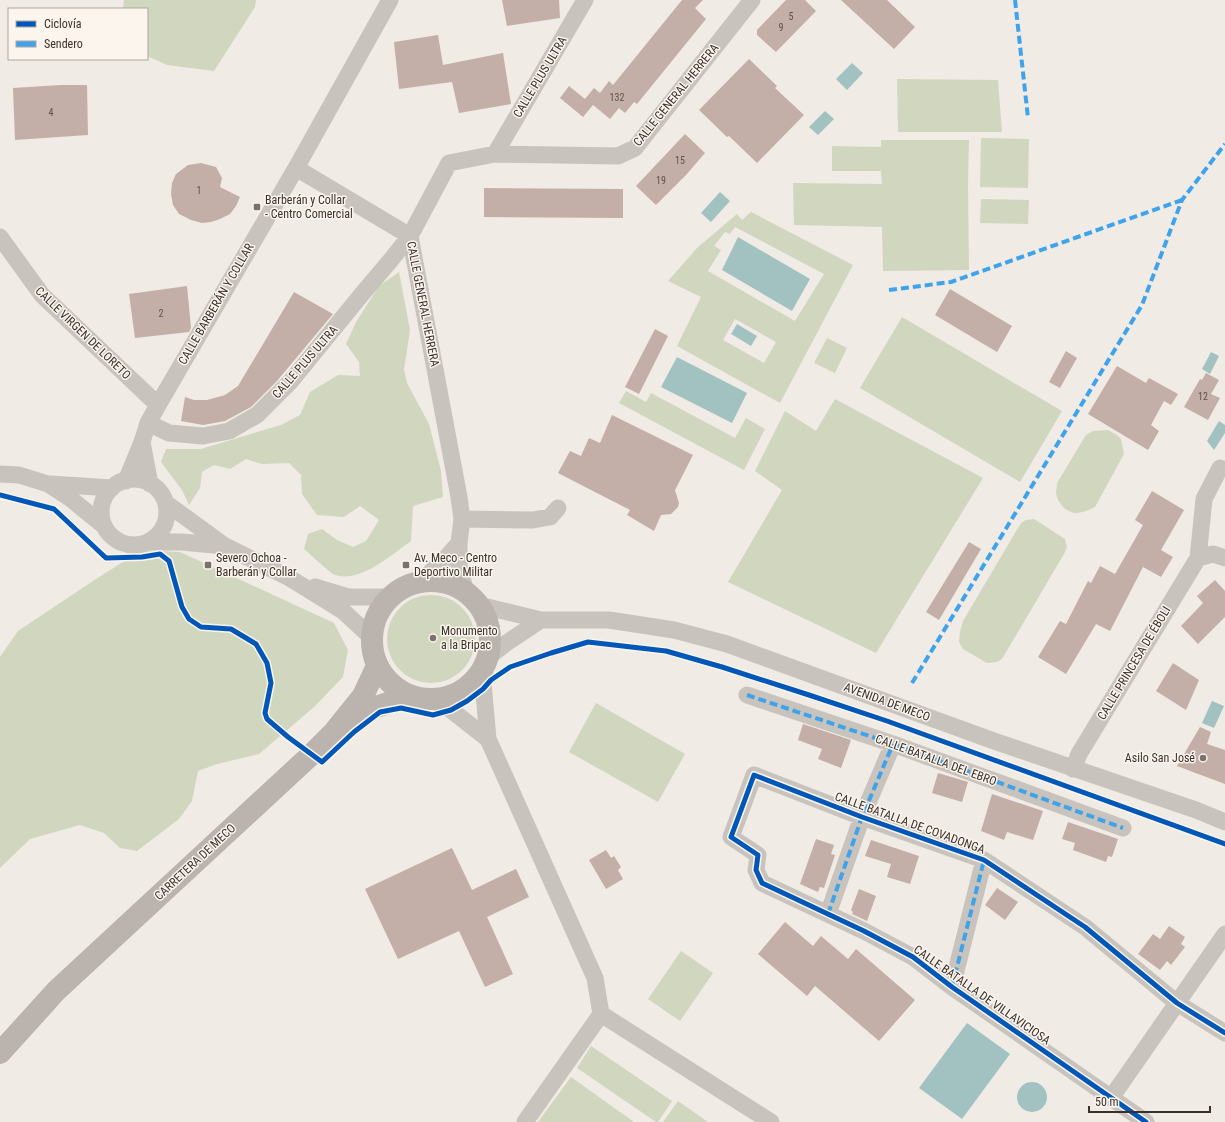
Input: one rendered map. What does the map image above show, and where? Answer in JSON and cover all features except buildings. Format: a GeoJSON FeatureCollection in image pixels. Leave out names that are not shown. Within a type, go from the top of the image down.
{"type":"FeatureCollection","features":[{"type":"Feature","properties":{"kind":"street","name":"CALLE BARBERÁN Y COLLAR"},"geometry":{"type":"LineString","coordinates":[[119,484],[142,442],[148,423],[158,405],[296,168],[390,0]]}},
{"type":"Feature","properties":{"kind":"street","name":"CALLE PLUS ULTRA"},"geometry":{"type":"LineString","coordinates":[[495,154],[585,0]]}},
{"type":"Feature","properties":{"kind":"street","name":"CALLE GENERAL HERRERA"},"geometry":{"type":"LineString","coordinates":[[472,599],[459,565],[458,543],[462,519],[458,489],[410,236],[449,163],[495,154],[618,156],[635,148],[752,0]]}},
{"type":"Feature","properties":{"kind":"street"},"geometry":{"type":"LineString","coordinates":[[296,168],[410,236]]}},
{"type":"Feature","properties":{"kind":"street","name":"CALLE PLUS ULTRA"},"geometry":{"type":"LineString","coordinates":[[148,423],[169,433],[203,436],[229,431],[256,415],[291,381],[410,236]]}},
{"type":"Feature","properties":{"kind":"street","name":"CALLE VIRGEN DE LORETO"},"geometry":{"type":"LineString","coordinates":[[0,237],[42,295],[158,405]]}},
{"type":"Feature","properties":{"kind":"street","name":"CALLE BARBERÁN Y COLLAR"},"geometry":{"type":"LineString","coordinates":[[142,442],[150,484]]}},
{"type":"Feature","properties":{"kind":"street","name":"CALLE PRINCESA DE ÉBOLI"},"geometry":{"type":"LineString","coordinates":[[1073,768],[1083,747],[1198,558],[1204,499],[1220,468]]}},
{"type":"Feature","properties":{"kind":"street"},"geometry":{"type":"LineString","coordinates":[[0,474],[19,475],[48,484],[71,499],[104,526],[115,539],[123,543],[136,545],[149,542],[182,542],[225,546]]}},
{"type":"Feature","properties":{"kind":"street"},"geometry":{"type":"LineString","coordinates":[[48,484],[119,484],[138,480],[150,484],[161,494],[166,503],[167,512],[163,528],[157,536],[149,542]]}},
{"type":"Feature","properties":{"kind":"street"},"geometry":{"type":"LineString","coordinates":[[104,526],[101,510],[103,502],[107,494],[119,484]]}},
{"type":"Feature","properties":{"kind":"street"},"geometry":{"type":"LineString","coordinates":[[166,503],[225,546],[288,578],[343,611],[371,638]]}},
{"type":"Feature","properties":{"kind":"street"},"geometry":{"type":"LineString","coordinates":[[462,519],[533,520],[550,517],[558,508]]}},
{"type":"Feature","properties":{"kind":"street"},"geometry":{"type":"LineString","coordinates":[[421,582],[444,560],[458,543]]}},
{"type":"Feature","properties":{"kind":"street"},"geometry":{"type":"LineString","coordinates":[[1198,558],[1213,554],[1225,558]]}},
{"type":"Feature","properties":{"kind":"street"},"geometry":{"type":"LineString","coordinates":[[288,578],[348,597],[390,597]]}},
{"type":"Feature","properties":{"kind":"street"},"geometry":{"type":"LineString","coordinates":[[526,1122],[601,1014],[595,978],[488,739],[485,664],[490,644],[486,617],[472,599],[456,586],[445,582],[433,581],[410,584],[390,597],[380,609],[374,623],[371,638],[372,652],[377,666],[390,684],[409,696],[433,700],[456,695],[466,688],[475,680],[485,664],[505,644],[541,620]]}},
{"type":"Feature","properties":{"kind":"street","name":"AVENIDA DE MECO"},"geometry":{"type":"LineString","coordinates":[[472,599],[497,610],[541,620],[608,620],[674,630],[727,644],[994,742],[1196,810],[1225,822]]}},
{"type":"Feature","properties":{"kind":"street"},"geometry":{"type":"LineString","coordinates":[[334,732],[363,696],[377,666]]}},
{"type":"Feature","properties":{"kind":"street","name":"CALLE BATALLA DEL EBRO"},"geometry":{"type":"LineString","coordinates":[[747,695],[893,744],[1123,828]]}},
{"type":"Feature","properties":{"kind":"street"},"geometry":{"type":"LineString","coordinates":[[334,732],[376,707],[409,696]]}},
{"type":"Feature","properties":{"kind":"street"},"geometry":{"type":"LineString","coordinates":[[433,700],[451,710],[488,739]]}},
{"type":"Feature","properties":{"kind":"street","name":"CARRETERA DE MECO"},"geometry":{"type":"LineString","coordinates":[[0,1053],[56,991],[334,732]]}},
{"type":"Feature","properties":{"kind":"street"},"geometry":{"type":"LineString","coordinates":[[828,914],[862,818],[893,744]]}},
{"type":"Feature","properties":{"kind":"street","name":"CALLE BATALLA DE COVADONGA"},"geometry":{"type":"LineString","coordinates":[[754,775],[862,818],[984,860],[1085,926],[1177,1003],[1225,1033]]}},
{"type":"Feature","properties":{"kind":"street","name":"CALLE BATALLA DE VILLAVICIOSA"},"geometry":{"type":"LineString","coordinates":[[754,775],[731,837],[758,855],[756,870],[762,883],[864,931],[913,957],[952,987],[1146,1122]]}},
{"type":"Feature","properties":{"kind":"street"},"geometry":{"type":"LineString","coordinates":[[952,987],[984,860]]}},
{"type":"Feature","properties":{"kind":"street"},"geometry":{"type":"LineString","coordinates":[[1111,1098],[1225,934]]}},
{"type":"Feature","properties":{"kind":"street","name":"CARRETERA DE MECO"},"geometry":{"type":"LineString","coordinates":[[0,1033],[56,991]]}},
{"type":"Feature","properties":{"kind":"street"},"geometry":{"type":"LineString","coordinates":[[601,1014],[771,1122]]}},
{"type":"Feature","properties":{"kind":"green space"},"geometry":{"type":"Polygon","coordinates":[[[124,0],[256,0],[255,7],[214,71],[167,65],[148,56],[148,8],[123,8],[124,0]]]}},
{"type":"Feature","properties":{"kind":"green space"},"geometry":{"type":"Polygon","coordinates":[[[897,79],[998,80],[1002,132],[898,132],[897,79]]]}},
{"type":"Feature","properties":{"kind":"green space"},"geometry":{"type":"Polygon","coordinates":[[[981,138],[1029,139],[1028,188],[980,187],[981,138]]]}},
{"type":"Feature","properties":{"kind":"green space"},"geometry":{"type":"Polygon","coordinates":[[[881,140],[969,140],[969,270],[883,271],[882,227],[794,225],[793,183],[882,184],[881,171],[832,171],[832,146],[881,147],[881,140]]]}},
{"type":"Feature","properties":{"kind":"green space"},"geometry":{"type":"Polygon","coordinates":[[[981,199],[1029,200],[1028,224],[980,223],[981,199]]]}},
{"type":"Feature","properties":{"kind":"green space"},"geometry":{"type":"Polygon","coordinates":[[[751,212],[853,265],[780,403],[677,346],[701,297],[668,281],[697,248],[737,214],[742,220],[751,212]],[[735,227],[730,234],[725,232],[714,246],[721,250],[708,271],[795,321],[824,274],[735,227]],[[735,319],[723,340],[764,363],[776,342],[735,319]]]}},
{"type":"Feature","properties":{"kind":"green space"},"geometry":{"type":"Polygon","coordinates":[[[399,272],[410,330],[404,370],[407,383],[429,424],[441,471],[443,497],[413,506],[411,541],[385,560],[365,571],[355,575],[345,576],[332,574],[304,549],[308,534],[322,529],[337,540],[353,547],[366,541],[379,520],[360,506],[344,517],[317,515],[302,494],[301,475],[289,463],[262,464],[246,459],[230,469],[214,465],[202,472],[200,488],[189,505],[182,490],[161,462],[166,449],[201,449],[281,425],[300,415],[310,392],[338,375],[360,376],[359,362],[346,344],[356,322],[379,286],[399,272]]]}},
{"type":"Feature","properties":{"kind":"green space"},"geometry":{"type":"Polygon","coordinates":[[[902,317],[1062,411],[1020,482],[860,388],[902,317]]]}},
{"type":"Feature","properties":{"kind":"green space"},"geometry":{"type":"Polygon","coordinates":[[[827,338],[847,348],[835,373],[814,363],[827,338]]]}},
{"type":"Feature","properties":{"kind":"green space"},"geometry":{"type":"Polygon","coordinates":[[[626,391],[646,402],[651,393],[735,438],[746,418],[765,429],[744,470],[619,403],[626,391]]]}},
{"type":"Feature","properties":{"kind":"green space"},"geometry":{"type":"Polygon","coordinates":[[[835,399],[983,478],[876,653],[728,582],[782,490],[755,471],[785,411],[816,431],[835,399]]]}},
{"type":"Feature","properties":{"kind":"green space"},"geometry":{"type":"Polygon","coordinates":[[[1108,430],[1121,439],[1124,454],[1095,507],[1086,511],[1072,513],[1058,500],[1056,493],[1057,483],[1086,435],[1093,431],[1108,430]]]}},
{"type":"Feature","properties":{"kind":"green space"},"geometry":{"type":"Polygon","coordinates":[[[1034,519],[1065,539],[1067,547],[1002,659],[997,662],[987,663],[963,649],[959,642],[963,621],[1021,523],[1026,520],[1034,519]]]}},
{"type":"Feature","properties":{"kind":"green space"},"geometry":{"type":"Polygon","coordinates":[[[142,550],[180,552],[334,623],[348,650],[343,677],[314,707],[259,754],[217,764],[198,771],[192,801],[179,819],[137,851],[120,848],[104,833],[80,825],[30,839],[0,868],[0,657],[18,631],[142,550]]]}},
{"type":"Feature","properties":{"kind":"green space"},"geometry":{"type":"Polygon","coordinates":[[[422,595],[440,595],[456,602],[468,614],[475,630],[475,648],[468,664],[456,676],[440,683],[422,683],[406,676],[394,664],[387,648],[387,630],[394,614],[406,602],[422,595]]]}},
{"type":"Feature","properties":{"kind":"green space"},"geometry":{"type":"Polygon","coordinates":[[[596,703],[685,754],[658,802],[569,752],[596,703]]]}},
{"type":"Feature","properties":{"kind":"green space"},"geometry":{"type":"Polygon","coordinates":[[[681,951],[713,973],[680,1021],[648,999],[681,951]]]}},
{"type":"Feature","properties":{"kind":"green space"},"geometry":{"type":"Polygon","coordinates":[[[591,1046],[672,1101],[658,1122],[577,1068],[591,1046]]]}},
{"type":"Feature","properties":{"kind":"green space"},"geometry":{"type":"Polygon","coordinates":[[[571,1077],[634,1122],[538,1122],[571,1077]]]}},
{"type":"Feature","properties":{"kind":"green space"},"geometry":{"type":"Polygon","coordinates":[[[678,1101],[708,1122],[663,1122],[678,1101]]]}},
{"type":"Feature","properties":{"kind":"water"},"geometry":{"type":"Polygon","coordinates":[[[852,63],[863,73],[847,90],[836,79],[852,63]]]}},
{"type":"Feature","properties":{"kind":"water"},"geometry":{"type":"Polygon","coordinates":[[[825,111],[834,119],[818,135],[809,127],[825,111]]]}},
{"type":"Feature","properties":{"kind":"water"},"geometry":{"type":"Polygon","coordinates":[[[720,192],[730,201],[711,222],[701,213],[720,192]]]}},
{"type":"Feature","properties":{"kind":"water"},"geometry":{"type":"Polygon","coordinates":[[[738,237],[810,279],[792,311],[722,270],[738,237]]]}},
{"type":"Feature","properties":{"kind":"water"},"geometry":{"type":"Polygon","coordinates":[[[737,324],[757,336],[751,346],[731,334],[737,324]]]}},
{"type":"Feature","properties":{"kind":"water"},"geometry":{"type":"Polygon","coordinates":[[[1211,352],[1219,356],[1210,374],[1202,369],[1211,352]]]}},
{"type":"Feature","properties":{"kind":"water"},"geometry":{"type":"Polygon","coordinates":[[[677,357],[747,393],[732,423],[661,387],[677,357]]]}},
{"type":"Feature","properties":{"kind":"water"},"geometry":{"type":"Polygon","coordinates":[[[1219,421],[1225,425],[1225,433],[1214,450],[1207,441],[1219,421]]]}},
{"type":"Feature","properties":{"kind":"water"},"geometry":{"type":"Polygon","coordinates":[[[1212,701],[1224,706],[1214,728],[1202,723],[1212,701]]]}},
{"type":"Feature","properties":{"kind":"water"},"geometry":{"type":"Polygon","coordinates":[[[967,1023],[1010,1054],[962,1119],[919,1088],[967,1023]]]}},
{"type":"Feature","properties":{"kind":"water"},"geometry":{"type":"Polygon","coordinates":[[[1032,1082],[1038,1083],[1046,1091],[1046,1103],[1038,1111],[1032,1112],[1026,1111],[1018,1103],[1017,1097],[1018,1091],[1026,1083],[1032,1082]]]}},
{"type":"Feature","properties":{"kind":"marked path"},"geometry":{"type":"LineString","coordinates":[[1015,0],[1028,118]]}},
{"type":"Feature","properties":{"kind":"marked path"},"geometry":{"type":"LineString","coordinates":[[912,683],[1142,305],[1182,200],[1225,144]]}},
{"type":"Feature","properties":{"kind":"marked path"},"geometry":{"type":"LineString","coordinates":[[889,290],[951,282],[1182,200]]}},
{"type":"Feature","properties":{"kind":"marked path"},"geometry":{"type":"LineString","coordinates":[[747,695],[893,744],[1123,828]]}},
{"type":"Feature","properties":{"kind":"marked path"},"geometry":{"type":"LineString","coordinates":[[828,914],[862,817],[893,744]]}},
{"type":"Feature","properties":{"kind":"marked path"},"geometry":{"type":"LineString","coordinates":[[952,987],[984,860]]}},
{"type":"Feature","properties":{"kind":"cycle path"},"geometry":{"type":"LineString","coordinates":[[0,495],[54,509],[106,558],[142,557],[160,554],[169,561],[182,607],[189,619],[201,627],[231,629],[256,644],[267,663],[271,683],[265,713],[267,719],[288,737],[322,762],[354,732],[380,712],[401,708],[433,715],[451,710],[467,701],[483,689],[491,680],[510,667],[588,642],[666,651],[722,667],[887,721],[1225,844]]}},
{"type":"Feature","properties":{"kind":"cycle path"},"geometry":{"type":"LineString","coordinates":[[1146,1122],[952,987],[913,957],[864,931],[762,883],[756,870],[758,855],[731,837],[754,775],[862,817],[984,860],[1085,927],[1177,1003],[1225,1033]]}},
{"type":"Feature","properties":{"kind":"place","name":"Barberán y Collar - Centro Comercial"},"geometry":{"type":"Point","coordinates":[257,207]}},
{"type":"Feature","properties":{"kind":"place","name":"Severo Ochoa - Barberán y Collar"},"geometry":{"type":"Point","coordinates":[208,565]}},
{"type":"Feature","properties":{"kind":"place","name":"Av. Meco - Centro Deportivo Militar"},"geometry":{"type":"Point","coordinates":[406,565]}},
{"type":"Feature","properties":{"kind":"place","name":"Monumento a la Bripac"},"geometry":{"type":"Point","coordinates":[433,638]}},
{"type":"Feature","properties":{"kind":"place","name":"Asilo San José"},"geometry":{"type":"Point","coordinates":[1203,758]}}]}
